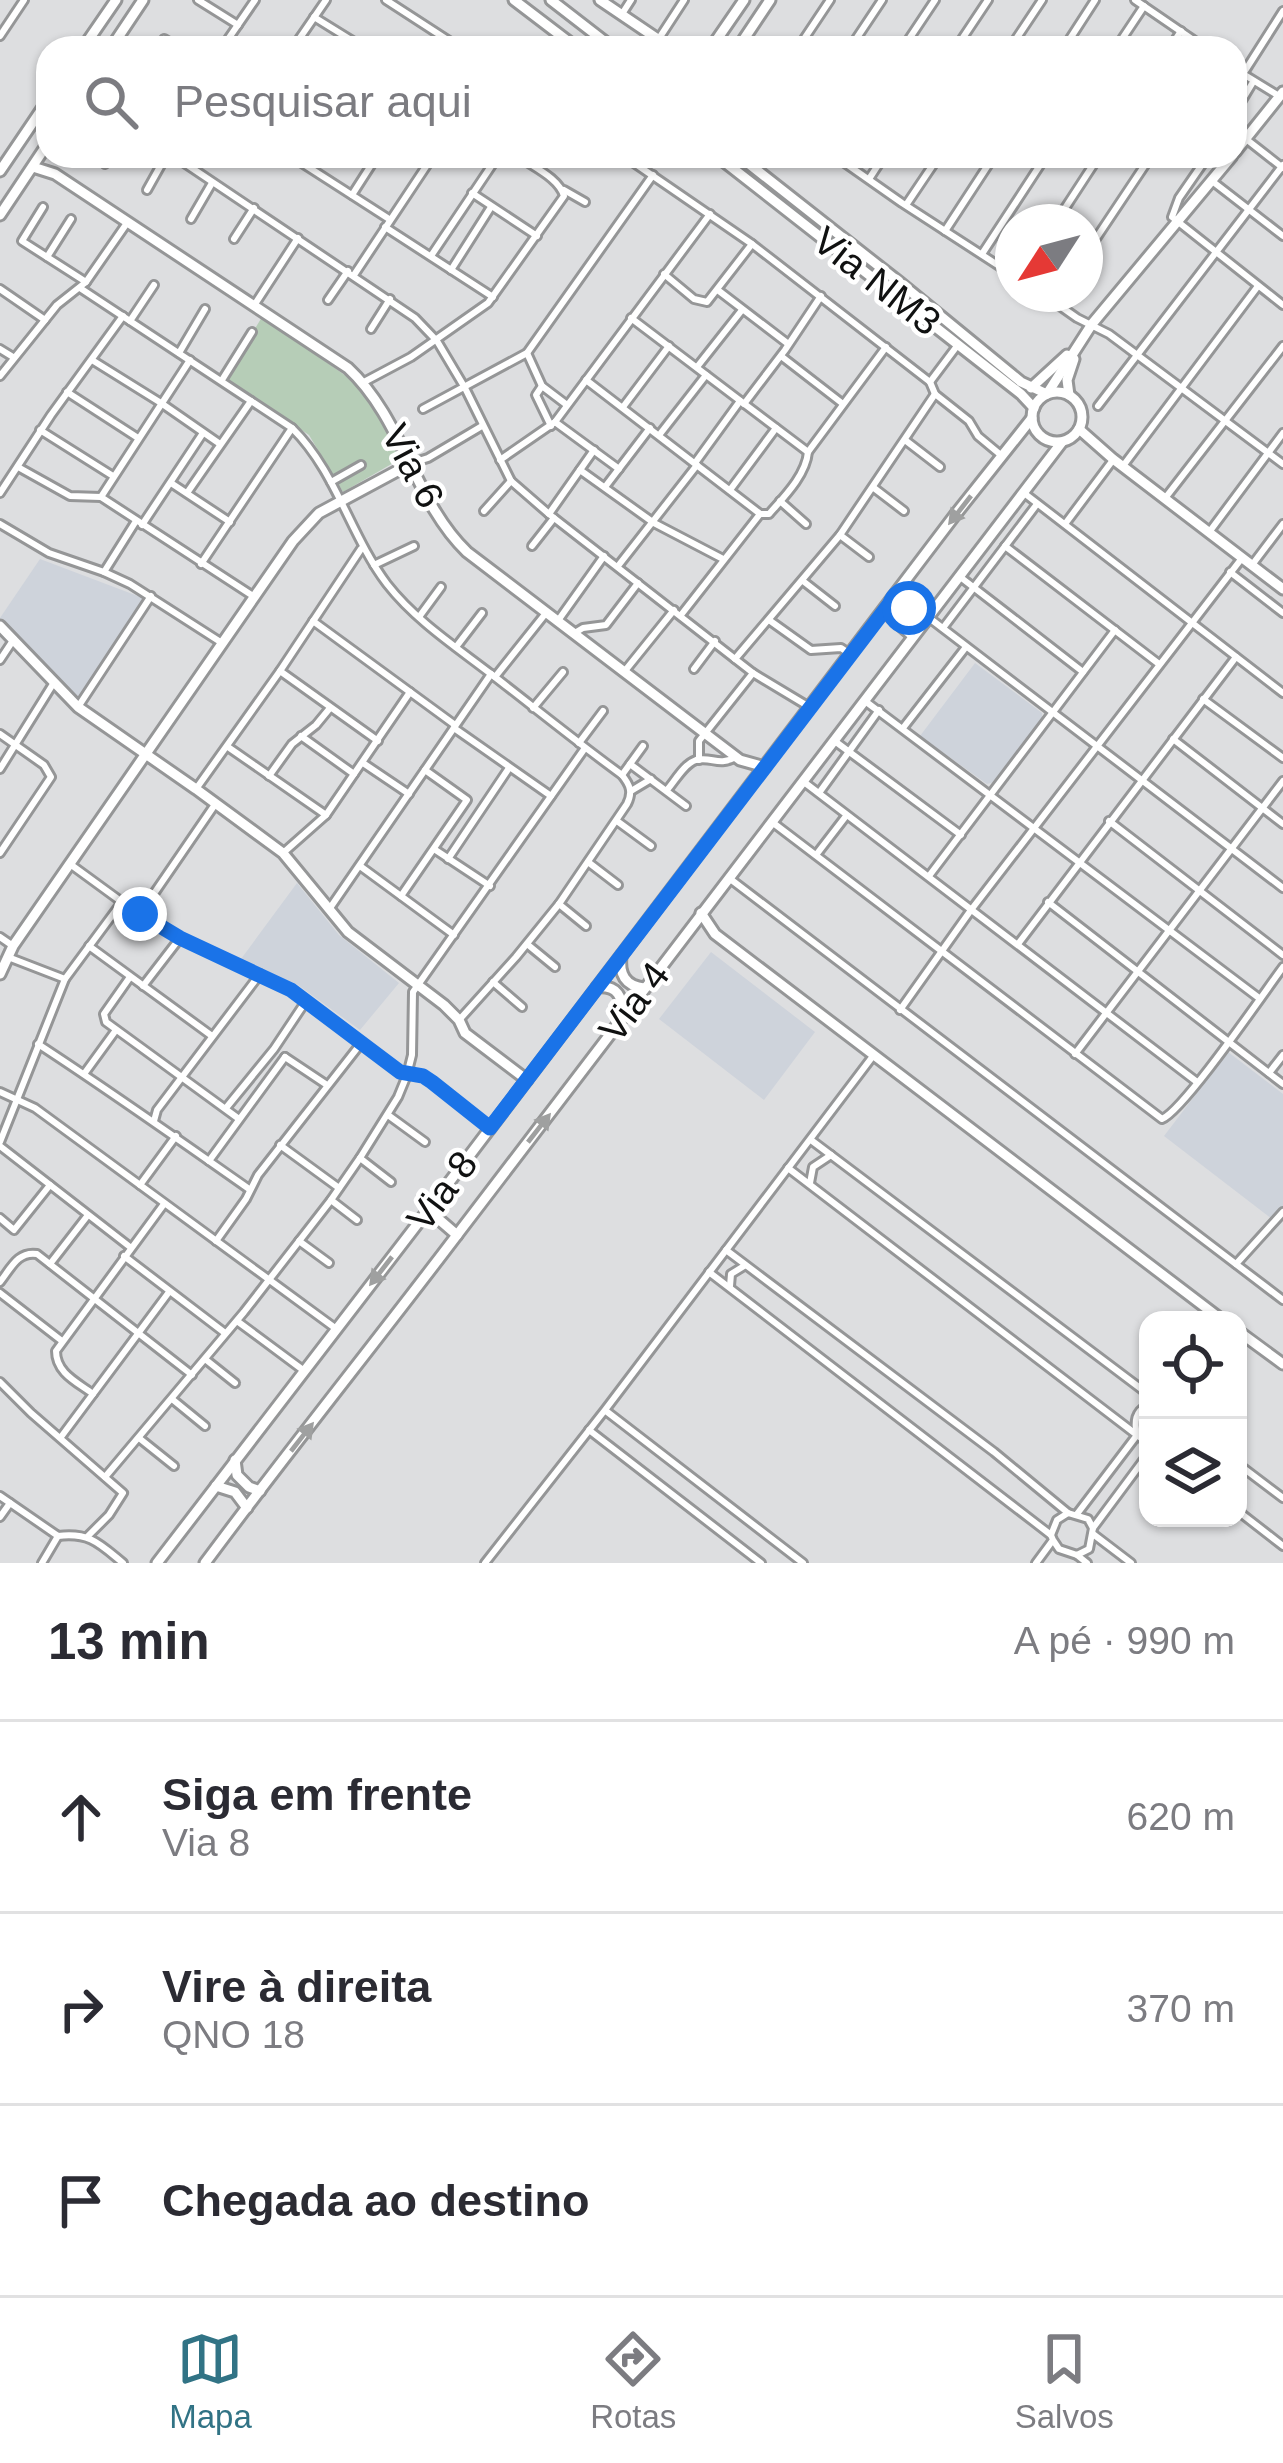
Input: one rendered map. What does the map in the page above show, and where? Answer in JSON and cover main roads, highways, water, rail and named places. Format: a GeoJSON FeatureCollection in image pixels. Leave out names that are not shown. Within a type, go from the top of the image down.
{"type":"FeatureCollection","features":[{"type":"Feature","properties":{"kind":"main road"},"geometry":{"type":"LineString","coordinates":[[91,36],[116,0]]}},
{"type":"Feature","properties":{"kind":"main road"},"geometry":{"type":"LineString","coordinates":[[119,36],[143,0]]}},
{"type":"Feature","properties":{"kind":"main road"},"geometry":{"type":"LineString","coordinates":[[514,0],[562,36]]}},
{"type":"Feature","properties":{"kind":"main road"},"geometry":{"type":"LineString","coordinates":[[551,0],[598,36]]}},
{"type":"Feature","properties":{"kind":"main road"},"geometry":{"type":"LineString","coordinates":[[600,0],[652,36]]}},
{"type":"Feature","properties":{"kind":"main road"},"geometry":{"type":"LineString","coordinates":[[719,36],[744,0]]}},
{"type":"Feature","properties":{"kind":"main road"},"geometry":{"type":"LineString","coordinates":[[746,36],[770,0]]}},
{"type":"Feature","properties":{"kind":"main road"},"geometry":{"type":"LineString","coordinates":[[1247,138],[1282,96]]}},
{"type":"Feature","properties":{"kind":"main road"},"geometry":{"type":"LineString","coordinates":[[0,171],[36,118]]}},
{"type":"Feature","properties":{"kind":"main road"},"geometry":{"type":"LineString","coordinates":[[0,143],[13,152]]}},
{"type":"Feature","properties":{"kind":"main road"},"geometry":{"type":"LineString","coordinates":[[0,215],[36,161]]}},
{"type":"Feature","properties":{"kind":"main road","name":"Via 6"},"geometry":{"type":"LineString","coordinates":[[38,168],[55,174],[332,355],[364,382],[381,406],[455,540],[477,561],[738,759],[765,767]]}},
{"type":"Feature","properties":{"kind":"main road","name":"Via 6"},"geometry":{"type":"LineString","coordinates":[[50,168],[55,174]]}},
{"type":"Feature","properties":{"kind":"main road","name":"Via NM3"},"geometry":{"type":"LineString","coordinates":[[732,168],[1021,394],[1033,413]]}},
{"type":"Feature","properties":{"kind":"main road","name":"Via NM3"},"geometry":{"type":"LineString","coordinates":[[754,168],[1031,388],[1047,394]]}},
{"type":"Feature","properties":{"kind":"main road"},"geometry":{"type":"LineString","coordinates":[[1223,168],[1092,324],[1033,413],[1042,437],[1072,436],[1114,458],[1282,588]]}},
{"type":"Feature","properties":{"kind":"main road"},"geometry":{"type":"LineString","coordinates":[[1031,388],[1080,343]]}},
{"type":"Feature","properties":{"kind":"main road"},"geometry":{"type":"LineString","coordinates":[[1070,396],[1067,380],[1080,343]]}},
{"type":"Feature","properties":{"kind":"main road"},"geometry":{"type":"LineString","coordinates":[[1047,394],[1058,392],[1075,400],[1082,414],[1072,436]]}},
{"type":"Feature","properties":{"kind":"main road","name":"Via 8"},"geometry":{"type":"LineString","coordinates":[[157,1563],[1033,413]]}},
{"type":"Feature","properties":{"kind":"main road","name":"Via 4"},"geometry":{"type":"LineString","coordinates":[[205,1563],[959,576],[1072,436]]}},
{"type":"Feature","properties":{"kind":"main road"},"geometry":{"type":"LineString","coordinates":[[0,974],[10,952],[145,754],[306,526],[339,501],[412,463]]}},
{"type":"Feature","properties":{"kind":"main road"},"geometry":{"type":"LineString","coordinates":[[897,594],[915,612],[928,617]]}},
{"type":"Feature","properties":{"kind":"main road"},"geometry":{"type":"LineString","coordinates":[[884,611],[913,636]]}},
{"type":"Feature","properties":{"kind":"main road"},"geometry":{"type":"LineString","coordinates":[[0,626],[78,707],[283,854],[358,941],[418,984],[459,1020],[465,1033],[527,1080]]}},
{"type":"Feature","properties":{"kind":"main road"},"geometry":{"type":"LineString","coordinates":[[738,759],[753,783]]}},
{"type":"Feature","properties":{"kind":"main road"},"geometry":{"type":"LineString","coordinates":[[701,913],[715,934],[1209,1311]]}},
{"type":"Feature","properties":{"kind":"main road"},"geometry":{"type":"LineString","coordinates":[[691,928],[715,934]]}},
{"type":"Feature","properties":{"kind":"main road"},"geometry":{"type":"LineString","coordinates":[[621,956],[624,979],[644,988]]}},
{"type":"Feature","properties":{"kind":"main road"},"geometry":{"type":"LineString","coordinates":[[597,987],[616,991],[622,1000],[622,1016]]}},
{"type":"Feature","properties":{"kind":"main road"},"geometry":{"type":"LineString","coordinates":[[428,1210],[458,1235]]}},
{"type":"Feature","properties":{"kind":"main road"},"geometry":{"type":"LineString","coordinates":[[1247,1339],[1283,1364]]}},
{"type":"Feature","properties":{"kind":"main road"},"geometry":{"type":"LineString","coordinates":[[235,1460],[237,1475],[260,1491]]}},
{"type":"Feature","properties":{"kind":"main road"},"geometry":{"type":"LineString","coordinates":[[215,1486],[235,1492],[247,1508]]}}]}
